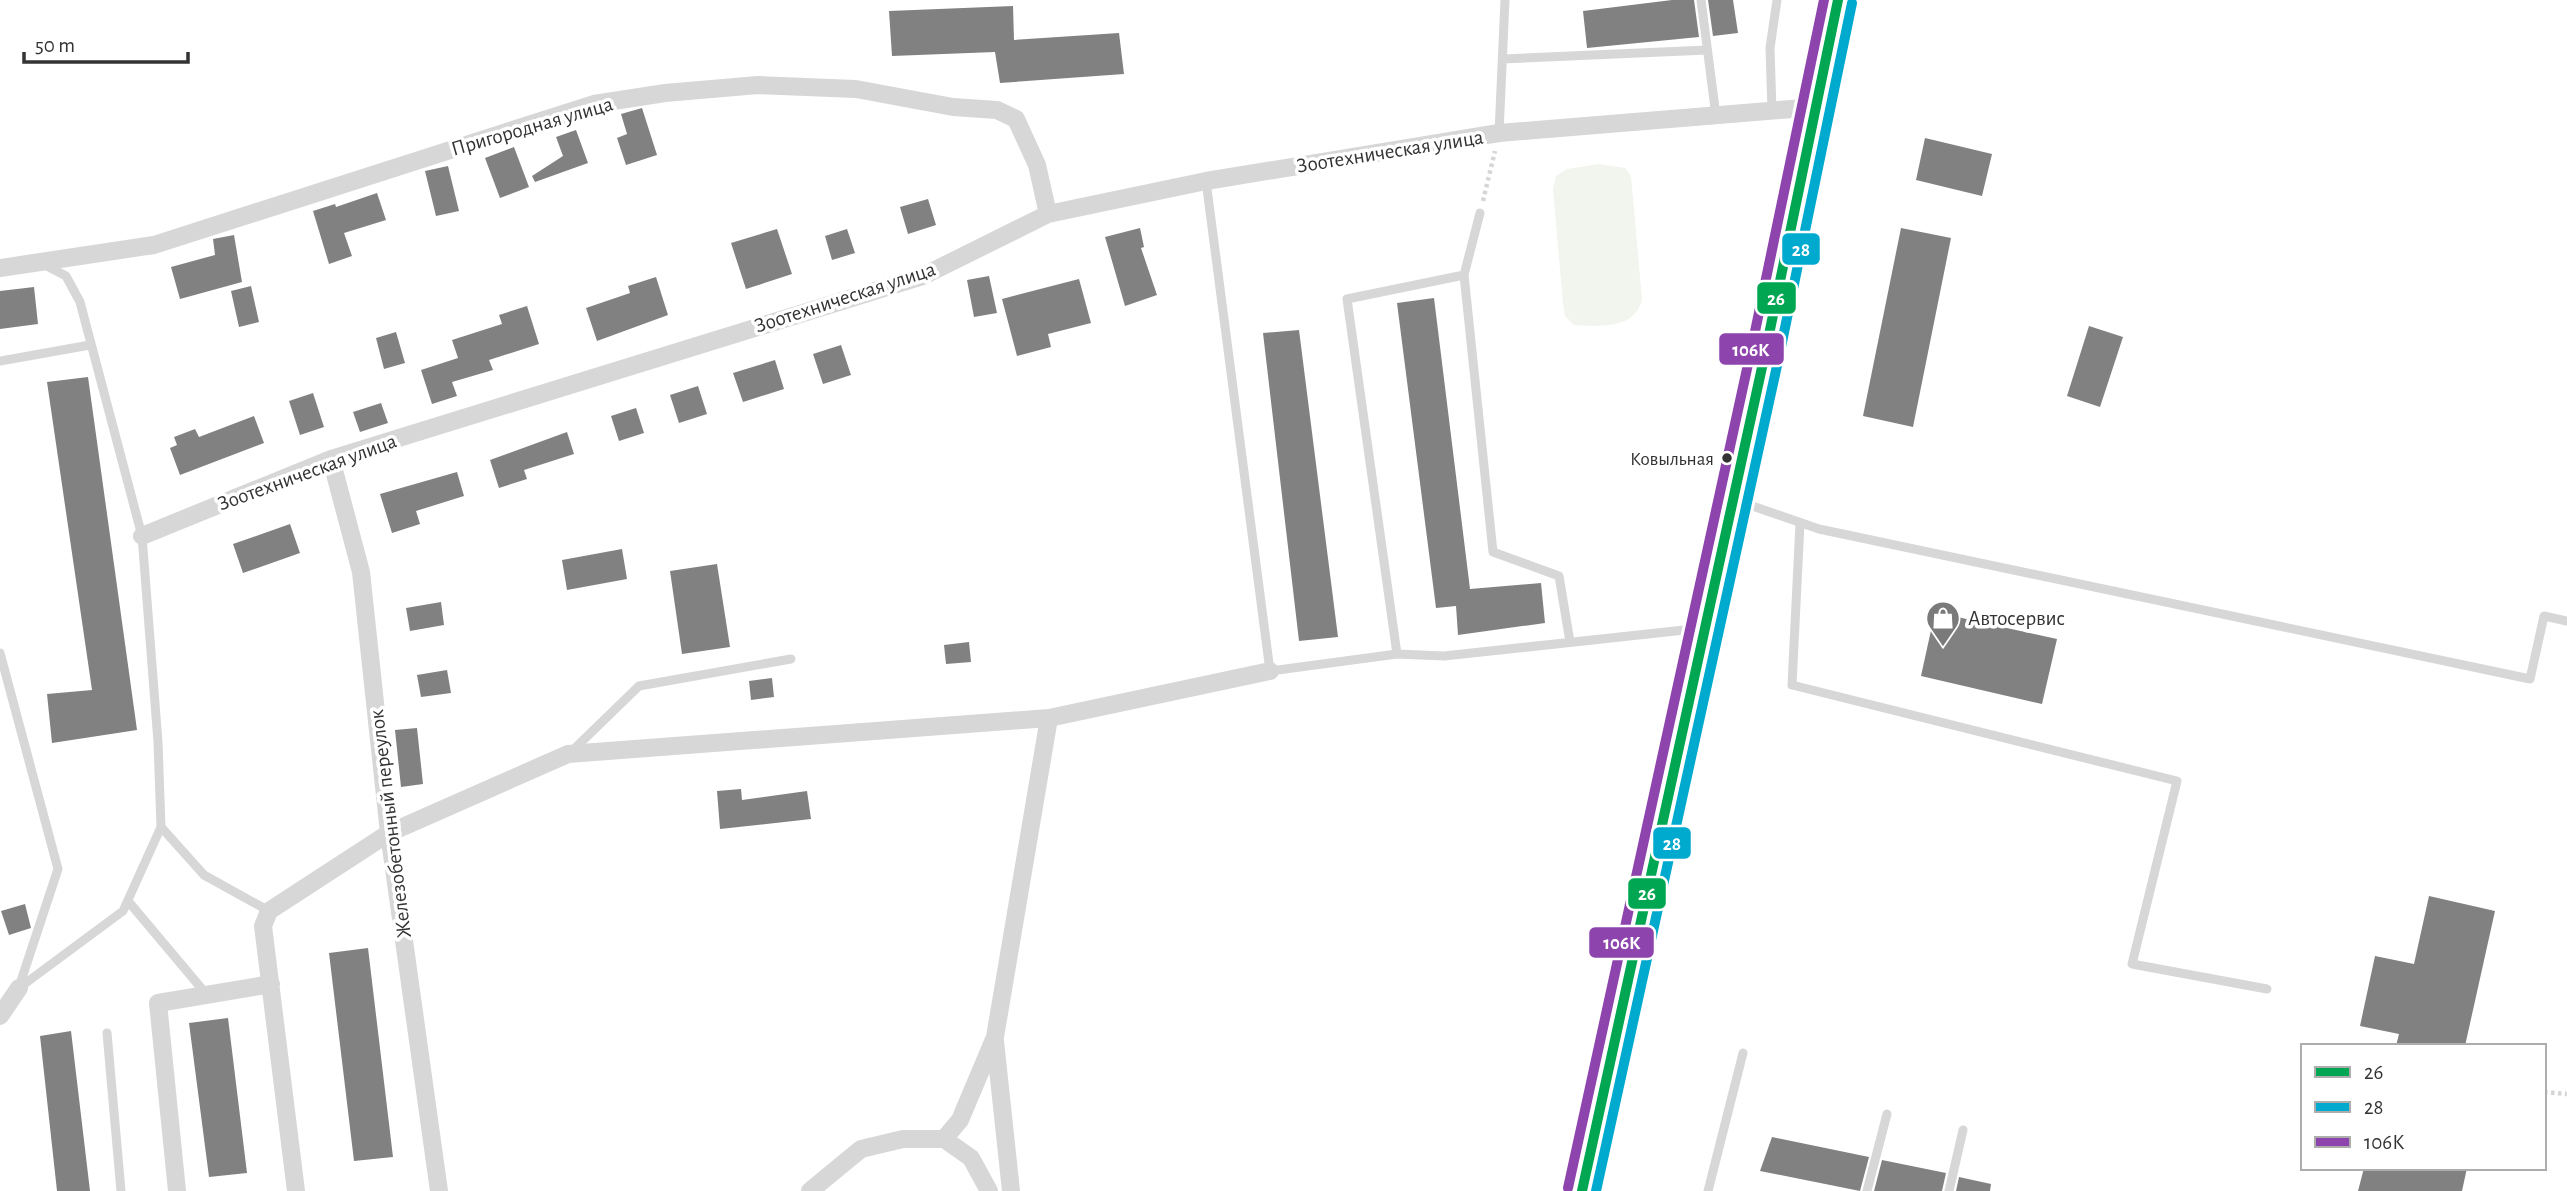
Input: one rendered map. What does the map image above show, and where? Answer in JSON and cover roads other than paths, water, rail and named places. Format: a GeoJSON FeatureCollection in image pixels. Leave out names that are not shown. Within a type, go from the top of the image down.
{"type":"FeatureCollection","features":[{"type":"Feature","properties":{"kind":"main road"},"geometry":{"type":"LineString","coordinates":[[1582,1191],[1734,500],[1838,0]]}},
{"type":"Feature","properties":{"kind":"street","name":"Пригородная улица"},"geometry":{"type":"LineString","coordinates":[[0,268],[154,245],[594,104],[665,93],[758,85],[856,89],[953,107],[997,110],[1016,119],[1037,165],[1048,214]]}},
{"type":"Feature","properties":{"kind":"street","name":"Зоотехническая улица"},"geometry":{"type":"LineString","coordinates":[[142,536],[331,459],[923,275],[1048,214],[1206,181],[1499,133],[1816,107]]}},
{"type":"Feature","properties":{"kind":"street","name":"Железобетонный переулок"},"geometry":{"type":"LineString","coordinates":[[331,459],[361,572],[389,833],[439,1191]]}},
{"type":"Feature","properties":{"kind":"street"},"geometry":{"type":"LineString","coordinates":[[296,1191],[262,926],[269,912],[389,833],[568,754],[1049,718],[1270,671]]}},
{"type":"Feature","properties":{"kind":"street"},"geometry":{"type":"LineString","coordinates":[[944,1139],[960,1120],[995,1037],[1049,718]]}},
{"type":"Feature","properties":{"kind":"street"},"geometry":{"type":"LineString","coordinates":[[177,1191],[158,1003],[271,984]]}},
{"type":"Feature","properties":{"kind":"street"},"geometry":{"type":"LineString","coordinates":[[0,1016],[19,988]]}},
{"type":"Feature","properties":{"kind":"street"},"geometry":{"type":"LineString","coordinates":[[995,1037],[1012,1191]]}},
{"type":"Feature","properties":{"kind":"street"},"geometry":{"type":"LineString","coordinates":[[810,1191],[861,1149],[904,1139],[944,1139],[971,1158],[989,1191]]}},
{"type":"Feature","properties":{"kind":"lane"},"geometry":{"type":"LineString","coordinates":[[1499,133],[1505,0]]}},
{"type":"Feature","properties":{"kind":"lane"},"geometry":{"type":"LineString","coordinates":[[1701,0],[1716,116]]}},
{"type":"Feature","properties":{"kind":"lane"},"geometry":{"type":"LineString","coordinates":[[1772,111],[1770,48],[1777,0]]}},
{"type":"Feature","properties":{"kind":"lane"},"geometry":{"type":"LineString","coordinates":[[1503,59],[1707,50]]}},
{"type":"Feature","properties":{"kind":"lane"},"geometry":{"type":"LineString","coordinates":[[1206,181],[1270,671],[1397,654],[1444,656],[1706,628]]}},
{"type":"Feature","properties":{"kind":"lane"},"geometry":{"type":"LineString","coordinates":[[1480,213],[1464,275],[1493,552],[1559,576],[1570,642]]}},
{"type":"Feature","properties":{"kind":"lane"},"geometry":{"type":"LineString","coordinates":[[19,988],[123,911],[161,827],[158,742],[142,536],[80,302],[66,276],[42,263]]}},
{"type":"Feature","properties":{"kind":"lane"},"geometry":{"type":"LineString","coordinates":[[1397,654],[1347,299],[1464,275]]}},
{"type":"Feature","properties":{"kind":"lane"},"geometry":{"type":"LineString","coordinates":[[0,361],[90,345]]}},
{"type":"Feature","properties":{"kind":"lane"},"geometry":{"type":"LineString","coordinates":[[1734,500],[1833,532],[2530,679],[2544,616],[2567,621]]}},
{"type":"Feature","properties":{"kind":"lane"},"geometry":{"type":"LineString","coordinates":[[1800,523],[1792,685],[2177,781],[2132,964],[2267,989]]}},
{"type":"Feature","properties":{"kind":"lane"},"geometry":{"type":"LineString","coordinates":[[0,653],[58,869],[19,988]]}},
{"type":"Feature","properties":{"kind":"lane"},"geometry":{"type":"LineString","coordinates":[[568,754],[639,685],[791,659]]}},
{"type":"Feature","properties":{"kind":"lane"},"geometry":{"type":"LineString","coordinates":[[161,827],[204,876],[269,912]]}},
{"type":"Feature","properties":{"kind":"lane"},"geometry":{"type":"LineString","coordinates":[[128,901],[207,995]]}},
{"type":"Feature","properties":{"kind":"lane"},"geometry":{"type":"LineString","coordinates":[[107,1033],[121,1191]]}},
{"type":"Feature","properties":{"kind":"lane"},"geometry":{"type":"LineString","coordinates":[[1708,1191],[1743,1053]]}},
{"type":"Feature","properties":{"kind":"lane"},"geometry":{"type":"LineString","coordinates":[[1867,1191],[1887,1114]]}},
{"type":"Feature","properties":{"kind":"lane"},"geometry":{"type":"LineString","coordinates":[[1949,1191],[1963,1130]]}},
{"type":"Feature","properties":{"kind":"place","name":"Ковыльная"},"geometry":{"type":"Point","coordinates":[1727,458]}},
{"type":"Feature","properties":{"kind":"place","name":"Автосервис"},"geometry":{"type":"Point","coordinates":[1943,648]}}]}
